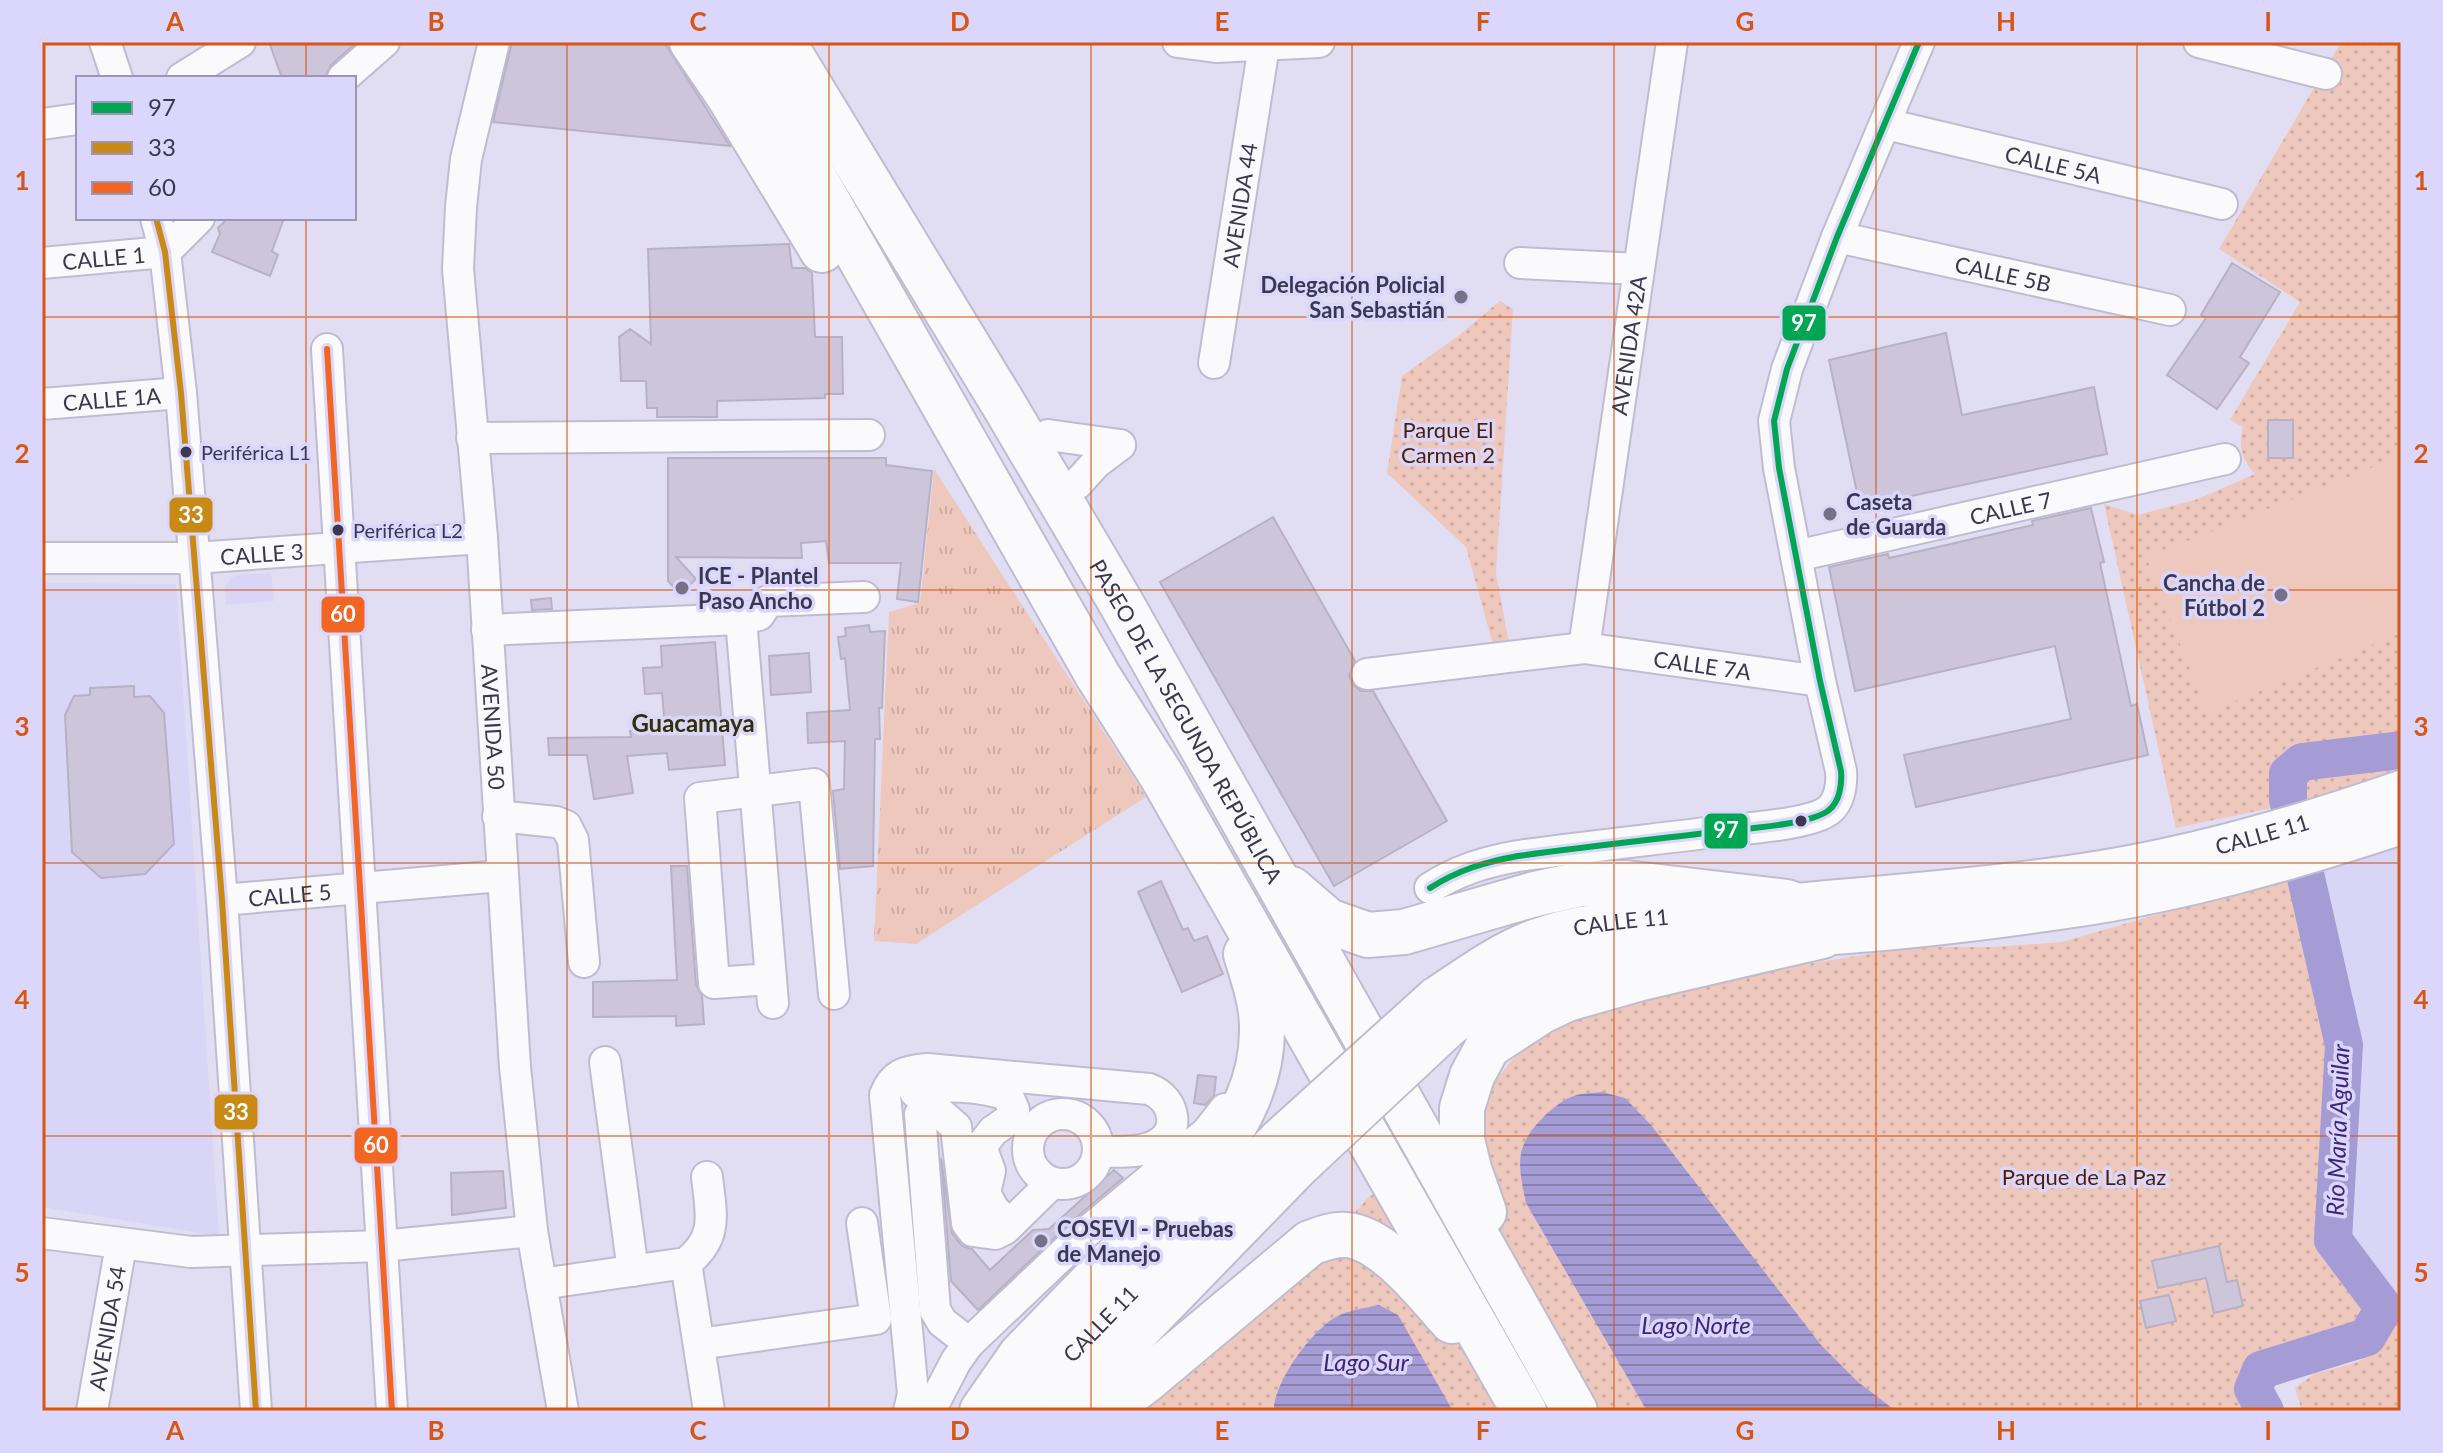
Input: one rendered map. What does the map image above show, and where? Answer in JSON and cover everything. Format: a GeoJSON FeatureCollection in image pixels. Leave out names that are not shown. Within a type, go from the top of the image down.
{"type":"FeatureCollection","features":[{"type":"Feature","properties":{"kind":"highway"},"geometry":{"type":"LineString","coordinates":[[692,42],[730,98],[814,239],[937,433],[1163,778],[1517,1399]]}},
{"type":"Feature","properties":{"kind":"highway"},"geometry":{"type":"LineString","coordinates":[[737,42],[1098,676]]}},
{"type":"Feature","properties":{"kind":"highway","name":"PASEO DE LA SEGUNDA REPÚBLICA"},"geometry":{"type":"LineString","coordinates":[[783,42],[1004,405],[1177,702],[1575,1411]]}},
{"type":"Feature","properties":{"kind":"highway"},"geometry":{"type":"LineString","coordinates":[[816,42],[1077,484],[1177,702]]}},
{"type":"Feature","properties":{"kind":"highway"},"geometry":{"type":"LineString","coordinates":[[1273,873],[1328,921],[1368,935],[1404,932],[1581,884],[1669,886],[1787,902]]}},
{"type":"Feature","properties":{"kind":"highway"},"geometry":{"type":"LineString","coordinates":[[982,1411],[1021,1355],[1205,1166],[1228,1140],[1241,1118],[1255,1078],[1262,1026],[1256,991],[1231,898]]}},
{"type":"Feature","properties":{"kind":"highway"},"geometry":{"type":"LineString","coordinates":[[1524,1323],[1469,1169],[1462,1140],[1462,1108],[1472,1076],[1488,1046],[1540,1012],[1603,987],[1822,936]]}},
{"type":"Feature","properties":{"kind":"highway"},"geometry":{"type":"LineString","coordinates":[[1106,1411],[1310,1243],[1329,1236],[1349,1234],[1397,1260],[1517,1399]]}},
{"type":"Feature","properties":{"kind":"main road","name":"CALLE 11"},"geometry":{"type":"LineString","coordinates":[[2350,825],[2401,790]]}},
{"type":"Feature","properties":{"kind":"main road","name":"CALLE 11"},"geometry":{"type":"LineString","coordinates":[[1442,1012],[1496,993],[1554,966],[1588,957],[1671,944],[1822,936],[2068,909],[2350,825],[2401,825]]}},
{"type":"Feature","properties":{"kind":"main road","name":"CALLE 11"},"geometry":{"type":"LineString","coordinates":[[1015,1411],[1442,1012],[1488,961],[1534,939],[1607,922],[2064,876],[2131,865],[2238,858]]}},
{"type":"Feature","properties":{"kind":"main road","name":"CALLE 11"},"geometry":{"type":"LineString","coordinates":[[1063,1411],[1289,1153]]}},
{"type":"Feature","properties":{"kind":"street"},"geometry":{"type":"LineString","coordinates":[[105,42],[116,76]]}},
{"type":"Feature","properties":{"kind":"street"},"geometry":{"type":"LineString","coordinates":[[185,76],[240,42]]}},
{"type":"Feature","properties":{"kind":"street"},"geometry":{"type":"LineString","coordinates":[[345,76],[384,42]]}},
{"type":"Feature","properties":{"kind":"street","name":"AVENIDA 50"},"geometry":{"type":"LineString","coordinates":[[494,42],[466,159],[458,269],[482,538],[515,1067],[532,1231],[563,1411]]}},
{"type":"Feature","properties":{"kind":"street"},"geometry":{"type":"LineString","coordinates":[[1178,42],[1216,47],[1319,42]]}},
{"type":"Feature","properties":{"kind":"street","name":"AVENIDA 42A"},"geometry":{"type":"LineString","coordinates":[[1584,648],[1672,42]]}},
{"type":"Feature","properties":{"kind":"street"},"geometry":{"type":"LineString","coordinates":[[1430,888],[1451,875],[1482,863],[1771,825],[1815,817],[1828,812],[1834,805],[1842,784],[1841,771],[1796,556],[1774,421],[1787,369],[1837,237],[1919,42]]}},
{"type":"Feature","properties":{"kind":"street"},"geometry":{"type":"LineString","coordinates":[[2199,42],[2326,74]]}},
{"type":"Feature","properties":{"kind":"street","name":"AVENIDA 44"},"geometry":{"type":"LineString","coordinates":[[1214,363],[1264,46]]}},
{"type":"Feature","properties":{"kind":"street"},"geometry":{"type":"LineString","coordinates":[[42,124],[76,119]]}},
{"type":"Feature","properties":{"kind":"street","name":"CALLE 5A"},"geometry":{"type":"LineString","coordinates":[[1886,124],[2222,204]]}},
{"type":"Feature","properties":{"kind":"street"},"geometry":{"type":"LineString","coordinates":[[157,220],[165,252],[181,393],[222,900],[256,1411]]}},
{"type":"Feature","properties":{"kind":"street","name":"CALLE 1"},"geometry":{"type":"LineString","coordinates":[[42,263],[165,252],[197,220]]}},
{"type":"Feature","properties":{"kind":"street","name":"CALLE 5B"},"geometry":{"type":"LineString","coordinates":[[1837,237],[2170,310]]}},
{"type":"Feature","properties":{"kind":"street"},"geometry":{"type":"LineString","coordinates":[[1520,263],[1639,269]]}},
{"type":"Feature","properties":{"kind":"street"},"geometry":{"type":"LineString","coordinates":[[327,349],[392,1411]]}},
{"type":"Feature","properties":{"kind":"street","name":"CALLE 1A"},"geometry":{"type":"LineString","coordinates":[[42,404],[181,393]]}},
{"type":"Feature","properties":{"kind":"street"},"geometry":{"type":"LineString","coordinates":[[472,438],[869,435]]}},
{"type":"Feature","properties":{"kind":"street"},"geometry":{"type":"LineString","coordinates":[[1048,435],[1120,445],[1096,463],[1077,484]]}},
{"type":"Feature","properties":{"kind":"street","name":"CALLE 7"},"geometry":{"type":"LineString","coordinates":[[1796,556],[2225,459]]}},
{"type":"Feature","properties":{"kind":"street","name":"CALLE 3"},"geometry":{"type":"LineString","coordinates":[[42,558],[194,558],[482,538]]}},
{"type":"Feature","properties":{"kind":"street"},"geometry":{"type":"LineString","coordinates":[[487,630],[741,619],[759,615],[768,601],[864,597]]}},
{"type":"Feature","properties":{"kind":"street"},"geometry":{"type":"LineString","coordinates":[[741,619],[756,791],[772,991],[714,983],[700,798],[756,791],[814,784],[834,994]]}},
{"type":"Feature","properties":{"kind":"street","name":"CALLE 7A"},"geometry":{"type":"LineString","coordinates":[[1367,674],[1584,648],[1820,681]]}},
{"type":"Feature","properties":{"kind":"street"},"geometry":{"type":"LineString","coordinates":[[498,816],[556,822],[566,826],[573,840],[584,962]]}},
{"type":"Feature","properties":{"kind":"street","name":"CALLE 5"},"geometry":{"type":"LineString","coordinates":[[222,900],[501,876]]}},
{"type":"Feature","properties":{"kind":"street"},"geometry":{"type":"LineString","coordinates":[[605,1062],[633,1271]]}},
{"type":"Feature","properties":{"kind":"street"},"geometry":{"type":"LineString","coordinates":[[969,1343],[942,1322],[934,1304],[915,1092],[927,1069],[1131,1087],[1162,1094],[1172,1114],[1166,1138],[1144,1150],[1098,1152]]}},
{"type":"Feature","properties":{"kind":"street"},"geometry":{"type":"LineString","coordinates":[[922,1402],[885,1095],[890,1083],[897,1075],[956,1127],[967,1223],[973,1231],[995,1234],[1010,1224],[1052,1183]]}},
{"type":"Feature","properties":{"kind":"street"},"geometry":{"type":"LineString","coordinates":[[922,1402],[969,1343],[1083,1235],[1207,1132],[1239,1085],[1255,1078]]}},
{"type":"Feature","properties":{"kind":"street"},"geometry":{"type":"LineString","coordinates":[[915,1092],[936,1086],[997,1091],[1008,1096],[1014,1110],[1012,1118],[986,1137],[983,1152],[990,1171],[985,1193],[994,1210],[1010,1224]]}},
{"type":"Feature","properties":{"kind":"street"},"geometry":{"type":"LineString","coordinates":[[1086,1123],[1131,1087]]}},
{"type":"Feature","properties":{"kind":"street"},"geometry":{"type":"LineString","coordinates":[[1072,1114],[1086,1123],[1097,1139],[1098,1152],[1096,1163],[1081,1180],[1071,1184],[1052,1183],[1039,1176],[1032,1167],[1027,1146],[1037,1124],[1048,1117],[1072,1114]]}},
{"type":"Feature","properties":{"kind":"street"},"geometry":{"type":"LineString","coordinates":[[541,1284],[686,1263],[699,1253],[710,1235],[712,1223],[707,1177]]}},
{"type":"Feature","properties":{"kind":"street"},"geometry":{"type":"LineString","coordinates":[[699,1344],[876,1319],[862,1223]]}},
{"type":"Feature","properties":{"kind":"street"},"geometry":{"type":"LineString","coordinates":[[42,1233],[191,1252],[382,1246],[532,1231]]}},
{"type":"Feature","properties":{"kind":"street","name":"AVENIDA 54"},"geometry":{"type":"LineString","coordinates":[[92,1411],[121,1245]]}},
{"type":"Feature","properties":{"kind":"street"},"geometry":{"type":"LineString","coordinates":[[686,1263],[709,1411]]}},
{"type":"Feature","properties":{"kind":"street"},"geometry":{"type":"LineString","coordinates":[[550,1333],[582,1411]]}},
{"type":"Feature","properties":{"kind":"shaded area"},"geometry":{"type":"Polygon","coordinates":[[[271,573],[274,601],[226,605],[225,586],[235,575],[271,573]]]}},
{"type":"Feature","properties":{"kind":"shaded area"},"geometry":{"type":"Polygon","coordinates":[[[42,583],[176,584],[219,1236],[42,1207],[42,583]]]}},
{"type":"Feature","properties":{"kind":"shaded area"},"geometry":{"type":"Polygon","coordinates":[[[2401,840],[2401,1292],[2396,1294],[2379,1279],[2349,1235],[2363,1051],[2317,869],[2401,840]]]}},
{"type":"Feature","properties":{"kind":"green space"},"geometry":{"type":"Polygon","coordinates":[[[2341,42],[2401,42],[2401,768],[2309,800],[2176,828],[2104,504],[2138,515],[2198,499],[2255,474],[2242,453],[2243,427],[2230,420],[2300,302],[2219,249],[2341,42]]]}},
{"type":"Feature","properties":{"kind":"green space","name":"Parque El Carmen 2"},"geometry":{"type":"Polygon","coordinates":[[[1500,301],[1513,309],[1496,573],[1509,643],[1493,645],[1466,547],[1387,473],[1402,376],[1500,301]]]}},
{"type":"Feature","properties":{"kind":"green space","name":"Cancha de Fútbol 2"},"geometry":{"type":"Polygon","coordinates":[[[2401,456],[2401,633],[2207,713],[2146,557],[2401,456]]]}},
{"type":"Feature","properties":{"kind":"green space"},"geometry":{"type":"Polygon","coordinates":[[[934,469],[1146,797],[916,944],[874,941],[889,612],[920,603],[934,469]]]}},
{"type":"Feature","properties":{"kind":"green space","name":"Parque de La Paz"},"geometry":{"type":"Polygon","coordinates":[[[2291,876],[2326,1047],[2321,1232],[2330,1260],[2366,1307],[2355,1326],[2256,1362],[2235,1384],[2250,1411],[1139,1411],[1206,1362],[1265,1309],[1368,1198],[1455,1131],[1520,1050],[1592,1002],[1912,947],[1993,947],[2062,942],[2291,876]]]}},
{"type":"Feature","properties":{"kind":"green space"},"geometry":{"type":"Polygon","coordinates":[[[2401,1298],[2401,1400],[2396,1411],[2302,1411],[2295,1388],[2314,1374],[2358,1362],[2386,1340],[2401,1298]]]}},
{"type":"Feature","properties":{"kind":"water","name":"Lago Norte"},"geometry":{"type":"Polygon","coordinates":[[[1602,1092],[1625,1098],[1651,1125],[1821,1345],[1858,1382],[1896,1411],[1647,1411],[1526,1203],[1521,1178],[1521,1153],[1528,1136],[1540,1120],[1571,1097],[1602,1092]]]}},
{"type":"Feature","properties":{"kind":"water","name":"Lago Sur"},"geometry":{"type":"Polygon","coordinates":[[[1379,1305],[1398,1315],[1453,1411],[1274,1411],[1275,1399],[1287,1372],[1316,1333],[1341,1315],[1379,1305]]]}},
{"type":"Feature","properties":{"kind":"building"},"geometry":{"type":"Polygon","coordinates":[[[269,42],[357,42],[331,65],[326,76],[281,76],[269,42]]]}},
{"type":"Feature","properties":{"kind":"building"},"geometry":{"type":"Polygon","coordinates":[[[512,42],[664,42],[730,146],[493,122],[512,42]]]}},
{"type":"Feature","properties":{"kind":"building"},"geometry":{"type":"Polygon","coordinates":[[[226,220],[283,220],[272,251],[278,255],[270,276],[212,252],[220,234],[218,228],[226,220]]]}},
{"type":"Feature","properties":{"kind":"building"},"geometry":{"type":"Polygon","coordinates":[[[789,244],[792,268],[805,268],[812,273],[815,337],[842,337],[843,394],[825,394],[825,398],[717,401],[717,417],[657,417],[657,408],[647,408],[646,381],[621,381],[619,337],[630,329],[651,344],[648,249],[789,244]]]}},
{"type":"Feature","properties":{"kind":"building"},"geometry":{"type":"Polygon","coordinates":[[[2232,263],[2280,292],[2240,357],[2249,363],[2217,409],[2167,375],[2206,318],[2201,315],[2232,263]]]}},
{"type":"Feature","properties":{"kind":"building"},"geometry":{"type":"Polygon","coordinates":[[[1946,333],[1962,415],[2094,387],[2107,454],[1860,507],[1829,360],[1946,333]]]}},
{"type":"Feature","properties":{"kind":"building"},"geometry":{"type":"Polygon","coordinates":[[[2268,420],[2293,420],[2293,458],[2268,458],[2268,420]]]}},
{"type":"Feature","properties":{"kind":"building"},"geometry":{"type":"Polygon","coordinates":[[[668,458],[886,458],[886,465],[932,471],[918,602],[897,599],[901,563],[829,563],[826,541],[801,543],[802,558],[676,557],[696,579],[680,594],[668,581],[668,458]]]}},
{"type":"Feature","properties":{"kind":"building"},"geometry":{"type":"Polygon","coordinates":[[[2091,508],[2131,706],[2137,704],[2148,755],[1916,807],[1904,755],[2071,719],[2055,646],[1855,691],[1829,567],[1929,549],[2091,508]]]}},
{"type":"Feature","properties":{"kind":"building"},"geometry":{"type":"Polygon","coordinates":[[[1273,517],[1355,661],[1349,675],[1352,684],[1361,691],[1373,691],[1447,821],[1334,886],[1160,582],[1273,517]]]}},
{"type":"Feature","properties":{"kind":"building"},"geometry":{"type":"Polygon","coordinates":[[[551,598],[552,609],[532,610],[531,600],[551,598]]]}},
{"type":"Feature","properties":{"kind":"building"},"geometry":{"type":"Polygon","coordinates":[[[869,625],[870,632],[885,631],[882,708],[879,708],[880,739],[875,739],[873,866],[840,869],[833,791],[844,789],[845,741],[808,743],[807,713],[850,710],[845,658],[841,659],[838,637],[846,636],[845,628],[869,625]]]}},
{"type":"Feature","properties":{"kind":"building"},"geometry":{"type":"Polygon","coordinates":[[[715,642],[725,765],[669,770],[667,753],[627,756],[633,793],[594,799],[587,755],[549,755],[548,738],[631,737],[630,731],[665,728],[662,693],[645,694],[643,668],[662,667],[661,646],[715,642]]]}},
{"type":"Feature","properties":{"kind":"building"},"geometry":{"type":"Polygon","coordinates":[[[809,653],[811,692],[771,695],[769,656],[809,653]]]}},
{"type":"Feature","properties":{"kind":"building"},"geometry":{"type":"Polygon","coordinates":[[[134,686],[134,697],[150,696],[164,713],[174,844],[145,874],[101,878],[72,852],[65,715],[74,696],[90,695],[90,688],[134,686]]]}},
{"type":"Feature","properties":{"kind":"building"},"geometry":{"type":"Polygon","coordinates":[[[671,866],[687,866],[696,984],[702,996],[704,1024],[676,1026],[676,1016],[593,1017],[593,982],[677,980],[671,866]]]}},
{"type":"Feature","properties":{"kind":"building"},"geometry":{"type":"Polygon","coordinates":[[[1161,881],[1183,930],[1188,928],[1194,941],[1207,936],[1223,974],[1182,992],[1138,892],[1161,881]]]}},
{"type":"Feature","properties":{"kind":"building"},"geometry":{"type":"Polygon","coordinates":[[[1198,1075],[1216,1077],[1214,1096],[1205,1105],[1194,1103],[1198,1075]]]}},
{"type":"Feature","properties":{"kind":"building","name":"COSEVI - Pruebas de Manejo"},"geometry":{"type":"Polygon","coordinates":[[[941,1158],[952,1233],[962,1246],[972,1249],[990,1270],[1033,1230],[1049,1229],[1114,1170],[1123,1178],[1071,1222],[978,1310],[951,1281],[941,1158]]]}},
{"type":"Feature","properties":{"kind":"building"},"geometry":{"type":"Polygon","coordinates":[[[503,1171],[506,1208],[452,1215],[451,1173],[503,1171]]]}},
{"type":"Feature","properties":{"kind":"building"},"geometry":{"type":"Polygon","coordinates":[[[2219,1246],[2227,1282],[2237,1280],[2243,1306],[2214,1313],[2206,1278],[2158,1288],[2152,1261],[2219,1246]]]}},
{"type":"Feature","properties":{"kind":"building"},"geometry":{"type":"Polygon","coordinates":[[[2169,1295],[2176,1321],[2146,1328],[2140,1301],[2169,1295]]]}},
{"type":"Feature","properties":{"kind":"waterway","name":"Río María Aguilar"},"geometry":{"type":"LineString","coordinates":[[2265,1411],[2253,1389],[2261,1370],[2367,1337],[2384,1308],[2333,1240],[2344,1045],[2288,799],[2288,774],[2302,762],[2401,750]]}},
{"type":"Feature","properties":{"kind":"transit line","name":"97"},"geometry":{"type":"LineString","coordinates":[[1430,888],[1461,872],[1506,858],[1792,823],[1820,815],[1836,802],[1841,787],[1841,771],[1820,681],[1779,468],[1774,421],[1787,369],[1837,237],[1919,42]]}},
{"type":"Feature","properties":{"kind":"transit line","name":"33"},"geometry":{"type":"LineString","coordinates":[[157,220],[165,252],[181,393],[222,900],[256,1411]]}},
{"type":"Feature","properties":{"kind":"transit line","name":"60"},"geometry":{"type":"LineString","coordinates":[[327,349],[392,1411]]}},
{"type":"Feature","properties":{"kind":"place","name":"Delegación Policial San Sebastián"},"geometry":{"type":"Point","coordinates":[1461,297]}},
{"type":"Feature","properties":{"kind":"place","name":"Periférica L1"},"geometry":{"type":"Point","coordinates":[186,452]}},
{"type":"Feature","properties":{"kind":"place","name":"Caseta de Guarda"},"geometry":{"type":"Point","coordinates":[1830,514]}},
{"type":"Feature","properties":{"kind":"place","name":"Periférica L2"},"geometry":{"type":"Point","coordinates":[338,530]}},
{"type":"Feature","properties":{"kind":"place","name":"ICE - Plantel Paso Ancho"},"geometry":{"type":"Point","coordinates":[682,588]}},
{"type":"Feature","properties":{"kind":"place","name":"Cancha de Fútbol 2"},"geometry":{"type":"Point","coordinates":[2281,595]}},
{"type":"Feature","properties":{"kind":"place","name":"COSEVI - Pruebas de Manejo"},"geometry":{"type":"Point","coordinates":[1041,1241]}},
{"type":"Feature","properties":{"kind":"district","name":"Guacamaya"},"geometry":{"type":"Point","coordinates":[693,722]}}]}
